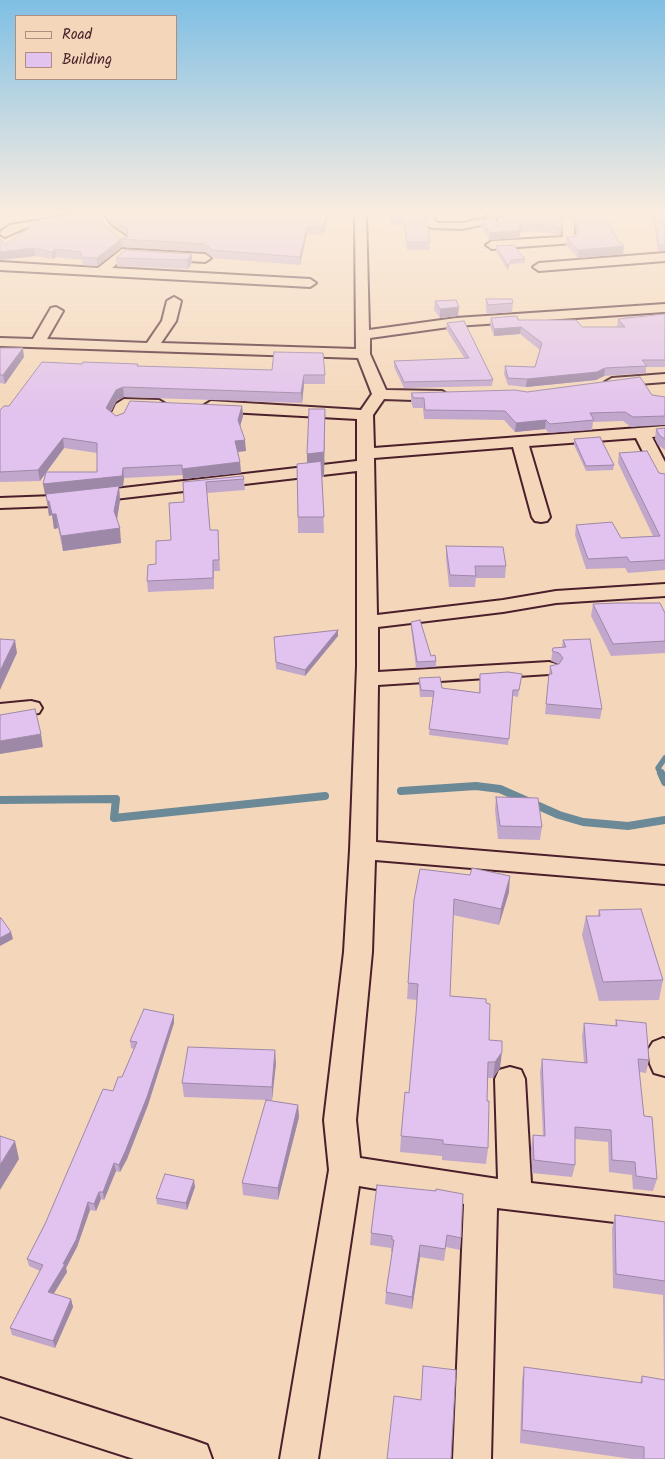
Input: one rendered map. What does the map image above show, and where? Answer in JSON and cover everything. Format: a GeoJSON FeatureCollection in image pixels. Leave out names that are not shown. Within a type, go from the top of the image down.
{"type":"FeatureCollection","features":[{"type":"Feature","properties":{"kind":"street"},"geometry":{"type":"LineString","coordinates":[[254,280],[310,283]]}},
{"type":"Feature","properties":{"kind":"street"},"geometry":{"type":"LineString","coordinates":[[361,280],[362,344],[380,394]]}},
{"type":"Feature","properties":{"kind":"street"},"geometry":{"type":"LineString","coordinates":[[151,347],[169,320],[174,301]]}},
{"type":"Feature","properties":{"kind":"street"},"geometry":{"type":"LineString","coordinates":[[0,342],[151,347],[362,344],[456,322],[665,308]]}},
{"type":"Feature","properties":{"kind":"street"},"geometry":{"type":"LineString","coordinates":[[38,343],[56,311]]}},
{"type":"Feature","properties":{"kind":"street"},"geometry":{"type":"LineString","coordinates":[[598,386],[606,385],[604,382],[665,378]]}},
{"type":"Feature","properties":{"kind":"street"},"geometry":{"type":"LineString","coordinates":[[380,394],[456,395]]}},
{"type":"Feature","properties":{"kind":"street"},"geometry":{"type":"LineString","coordinates":[[299,1459],[345,1170],[340,1120],[358,952],[368,679],[365,415],[380,394]]}},
{"type":"Feature","properties":{"kind":"street"},"geometry":{"type":"LineString","coordinates":[[117,419],[124,404],[173,405]]}},
{"type":"Feature","properties":{"kind":"street"},"geometry":{"type":"LineString","coordinates":[[192,406],[365,415]]}},
{"type":"Feature","properties":{"kind":"street"},"geometry":{"type":"LineString","coordinates":[[0,503],[54,501],[365,460],[520,442],[665,430]]}},
{"type":"Feature","properties":{"kind":"street"},"geometry":{"type":"LineString","coordinates":[[642,433],[665,478]]}},
{"type":"Feature","properties":{"kind":"street"},"geometry":{"type":"LineString","coordinates":[[520,442],[541,517]]}},
{"type":"Feature","properties":{"kind":"street"},"geometry":{"type":"LineString","coordinates":[[368,622],[502,606],[556,597],[665,590]]}},
{"type":"Feature","properties":{"kind":"street"},"geometry":{"type":"LineString","coordinates":[[368,679],[548,668]]}},
{"type":"Feature","properties":{"kind":"street"},"geometry":{"type":"LineString","coordinates":[[0,711],[31,708]]}},
{"type":"Feature","properties":{"kind":"street"},"geometry":{"type":"LineString","coordinates":[[363,850],[665,875]]}},
{"type":"Feature","properties":{"kind":"street"},"geometry":{"type":"LineString","coordinates":[[510,1079],[515,1195]]}},
{"type":"Feature","properties":{"kind":"street"},"geometry":{"type":"LineString","coordinates":[[345,1170],[481,1192],[665,1213]]}},
{"type":"Feature","properties":{"kind":"street"},"geometry":{"type":"LineString","coordinates":[[472,1459],[481,1192]]}},
{"type":"Feature","properties":{"kind":"street"},"geometry":{"type":"LineString","coordinates":[[0,1397],[192,1459]]}},
{"type":"Feature","properties":{"kind":"building"},"geometry":{"type":"Polygon","coordinates":[[[486,299],[512,299],[513,303],[488,305],[486,299]]]}},
{"type":"Feature","properties":{"kind":"building"},"geometry":{"type":"Polygon","coordinates":[[[456,300],[459,307],[440,309],[435,301],[456,300]]]}},
{"type":"Feature","properties":{"kind":"building"},"geometry":{"type":"Polygon","coordinates":[[[665,314],[665,360],[642,360],[647,366],[605,368],[597,372],[527,379],[508,378],[505,366],[535,367],[542,343],[521,327],[494,329],[491,318],[517,316],[518,320],[576,320],[582,327],[625,327],[618,319],[665,314]]]}},
{"type":"Feature","properties":{"kind":"building"},"geometry":{"type":"Polygon","coordinates":[[[464,321],[493,380],[404,382],[394,361],[469,358],[447,323],[464,321]]]}},
{"type":"Feature","properties":{"kind":"building"},"geometry":{"type":"Polygon","coordinates":[[[0,348],[23,348],[3,375],[0,375],[0,348]]]}},
{"type":"Feature","properties":{"kind":"building"},"geometry":{"type":"Polygon","coordinates":[[[274,352],[323,353],[325,375],[304,375],[301,393],[123,387],[116,390],[106,408],[116,416],[124,413],[130,401],[242,406],[238,420],[245,440],[235,441],[240,462],[182,469],[182,465],[123,468],[122,476],[43,484],[46,472],[97,472],[97,443],[63,438],[38,470],[0,472],[0,410],[4,406],[9,406],[42,362],[272,370],[274,352]]]}},
{"type":"Feature","properties":{"kind":"building"},"geometry":{"type":"Polygon","coordinates":[[[640,377],[652,395],[665,397],[665,416],[633,417],[625,412],[590,413],[594,420],[550,424],[546,420],[516,423],[505,411],[425,410],[424,398],[414,398],[411,393],[515,390],[527,392],[640,377]]]}},
{"type":"Feature","properties":{"kind":"building"},"geometry":{"type":"Polygon","coordinates":[[[309,409],[325,409],[324,452],[307,454],[309,409]]]}},
{"type":"Feature","properties":{"kind":"building"},"geometry":{"type":"Polygon","coordinates":[[[665,428],[665,439],[660,436],[656,429],[665,428]]]}},
{"type":"Feature","properties":{"kind":"building"},"geometry":{"type":"Polygon","coordinates":[[[600,437],[614,465],[586,466],[574,439],[600,437]]]}},
{"type":"Feature","properties":{"kind":"building"},"geometry":{"type":"Polygon","coordinates":[[[647,451],[659,473],[665,474],[665,560],[630,562],[627,557],[588,559],[576,525],[612,522],[621,538],[660,536],[619,453],[647,451]]]}},
{"type":"Feature","properties":{"kind":"building"},"geometry":{"type":"Polygon","coordinates":[[[324,461],[321,462],[324,517],[298,517],[297,464],[324,461]]]}},
{"type":"Feature","properties":{"kind":"building"},"geometry":{"type":"Polygon","coordinates":[[[243,476],[244,479],[206,482],[210,530],[218,530],[219,560],[213,560],[213,578],[147,581],[148,565],[156,564],[156,541],[171,540],[169,503],[184,502],[183,482],[243,476]]]}},
{"type":"Feature","properties":{"kind":"building"},"geometry":{"type":"Polygon","coordinates":[[[119,486],[114,511],[120,528],[61,536],[56,514],[52,514],[46,494],[119,486]]]}},
{"type":"Feature","properties":{"kind":"building"},"geometry":{"type":"Polygon","coordinates":[[[446,546],[503,547],[506,566],[475,566],[476,576],[450,575],[446,546]]]}},
{"type":"Feature","properties":{"kind":"building"},"geometry":{"type":"Polygon","coordinates":[[[660,603],[665,613],[665,641],[613,644],[593,604],[660,603]]]}},
{"type":"Feature","properties":{"kind":"building"},"geometry":{"type":"Polygon","coordinates":[[[420,620],[431,656],[435,655],[436,661],[417,662],[411,622],[420,620]]]}},
{"type":"Feature","properties":{"kind":"building"},"geometry":{"type":"Polygon","coordinates":[[[338,630],[305,670],[276,662],[274,637],[338,630]]]}},
{"type":"Feature","properties":{"kind":"building"},"geometry":{"type":"Polygon","coordinates":[[[0,639],[15,640],[0,671],[0,639]]]}},
{"type":"Feature","properties":{"kind":"building"},"geometry":{"type":"Polygon","coordinates":[[[590,639],[602,709],[546,704],[549,674],[552,674],[550,666],[559,664],[563,658],[559,653],[552,651],[553,648],[566,647],[563,640],[590,639]]]}},
{"type":"Feature","properties":{"kind":"building"},"geometry":{"type":"Polygon","coordinates":[[[508,672],[522,674],[519,690],[513,690],[509,739],[429,729],[434,691],[421,690],[419,678],[440,677],[442,688],[480,693],[480,674],[508,672]]]}},
{"type":"Feature","properties":{"kind":"building"},"geometry":{"type":"Polygon","coordinates":[[[35,709],[41,734],[0,741],[0,715],[35,709]]]}},
{"type":"Feature","properties":{"kind":"building"},"geometry":{"type":"Polygon","coordinates":[[[496,797],[538,798],[542,827],[500,826],[496,797]]]}},
{"type":"Feature","properties":{"kind":"building"},"geometry":{"type":"Polygon","coordinates":[[[472,868],[510,876],[501,909],[454,899],[450,996],[486,999],[486,1003],[490,1004],[489,1040],[502,1041],[502,1052],[495,1062],[488,1062],[488,1148],[443,1144],[443,1140],[401,1136],[405,1092],[409,1093],[416,1014],[418,984],[408,983],[414,900],[420,869],[470,875],[472,868]]]}},
{"type":"Feature","properties":{"kind":"building"},"geometry":{"type":"Polygon","coordinates":[[[641,909],[663,980],[603,982],[586,916],[600,916],[599,910],[641,909]]]}},
{"type":"Feature","properties":{"kind":"building"},"geometry":{"type":"Polygon","coordinates":[[[0,918],[11,932],[0,938],[0,918]]]}},
{"type":"Feature","properties":{"kind":"building"},"geometry":{"type":"Polygon","coordinates":[[[144,1009],[174,1015],[147,1097],[125,1152],[119,1165],[114,1163],[103,1192],[99,1192],[94,1204],[88,1202],[76,1240],[63,1264],[65,1264],[48,1292],[71,1299],[53,1341],[10,1328],[43,1265],[27,1259],[45,1224],[103,1089],[113,1091],[118,1077],[122,1077],[137,1042],[130,1041],[144,1009]]]}},
{"type":"Feature","properties":{"kind":"building"},"geometry":{"type":"Polygon","coordinates":[[[616,1020],[646,1023],[649,1060],[638,1059],[644,1116],[652,1117],[657,1179],[636,1176],[635,1162],[612,1160],[611,1130],[575,1127],[575,1165],[534,1160],[533,1135],[545,1136],[542,1059],[587,1063],[584,1023],[617,1026],[616,1020]]]}},
{"type":"Feature","properties":{"kind":"building"},"geometry":{"type":"Polygon","coordinates":[[[188,1047],[275,1050],[272,1087],[182,1083],[188,1047]]]}},
{"type":"Feature","properties":{"kind":"building"},"geometry":{"type":"Polygon","coordinates":[[[266,1100],[298,1105],[278,1188],[242,1183],[266,1100]]]}},
{"type":"Feature","properties":{"kind":"building"},"geometry":{"type":"Polygon","coordinates":[[[0,1136],[15,1141],[0,1165],[0,1136]]]}},
{"type":"Feature","properties":{"kind":"building"},"geometry":{"type":"Polygon","coordinates":[[[165,1174],[194,1180],[186,1203],[156,1198],[165,1174]]]}},
{"type":"Feature","properties":{"kind":"building"},"geometry":{"type":"Polygon","coordinates":[[[377,1185],[436,1191],[436,1189],[463,1194],[461,1238],[447,1235],[445,1249],[420,1245],[412,1297],[386,1292],[394,1240],[392,1240],[392,1236],[371,1233],[377,1185]]]}},
{"type":"Feature","properties":{"kind":"building"},"geometry":{"type":"Polygon","coordinates":[[[615,1215],[665,1222],[665,1281],[616,1274],[615,1215]]]}},
{"type":"Feature","properties":{"kind":"building"},"geometry":{"type":"Polygon","coordinates":[[[423,1366],[456,1370],[451,1459],[387,1459],[394,1396],[421,1400],[423,1366]]]}},
{"type":"Feature","properties":{"kind":"building"},"geometry":{"type":"Polygon","coordinates":[[[524,1367],[642,1383],[642,1376],[665,1380],[665,1459],[644,1459],[644,1447],[522,1430],[524,1367]]]}},
{"type":"Feature","properties":{"kind":"waterway"},"geometry":{"type":"LineString","coordinates":[[661,774],[658,768],[665,758]]}},
{"type":"Feature","properties":{"kind":"waterway"},"geometry":{"type":"LineString","coordinates":[[661,773],[665,782]]}},
{"type":"Feature","properties":{"kind":"waterway"},"geometry":{"type":"LineString","coordinates":[[401,791],[476,786],[500,789],[559,815],[583,822],[628,826],[665,820]]}},
{"type":"Feature","properties":{"kind":"waterway"},"geometry":{"type":"LineString","coordinates":[[0,800],[116,799],[114,818],[325,796]]}}]}
